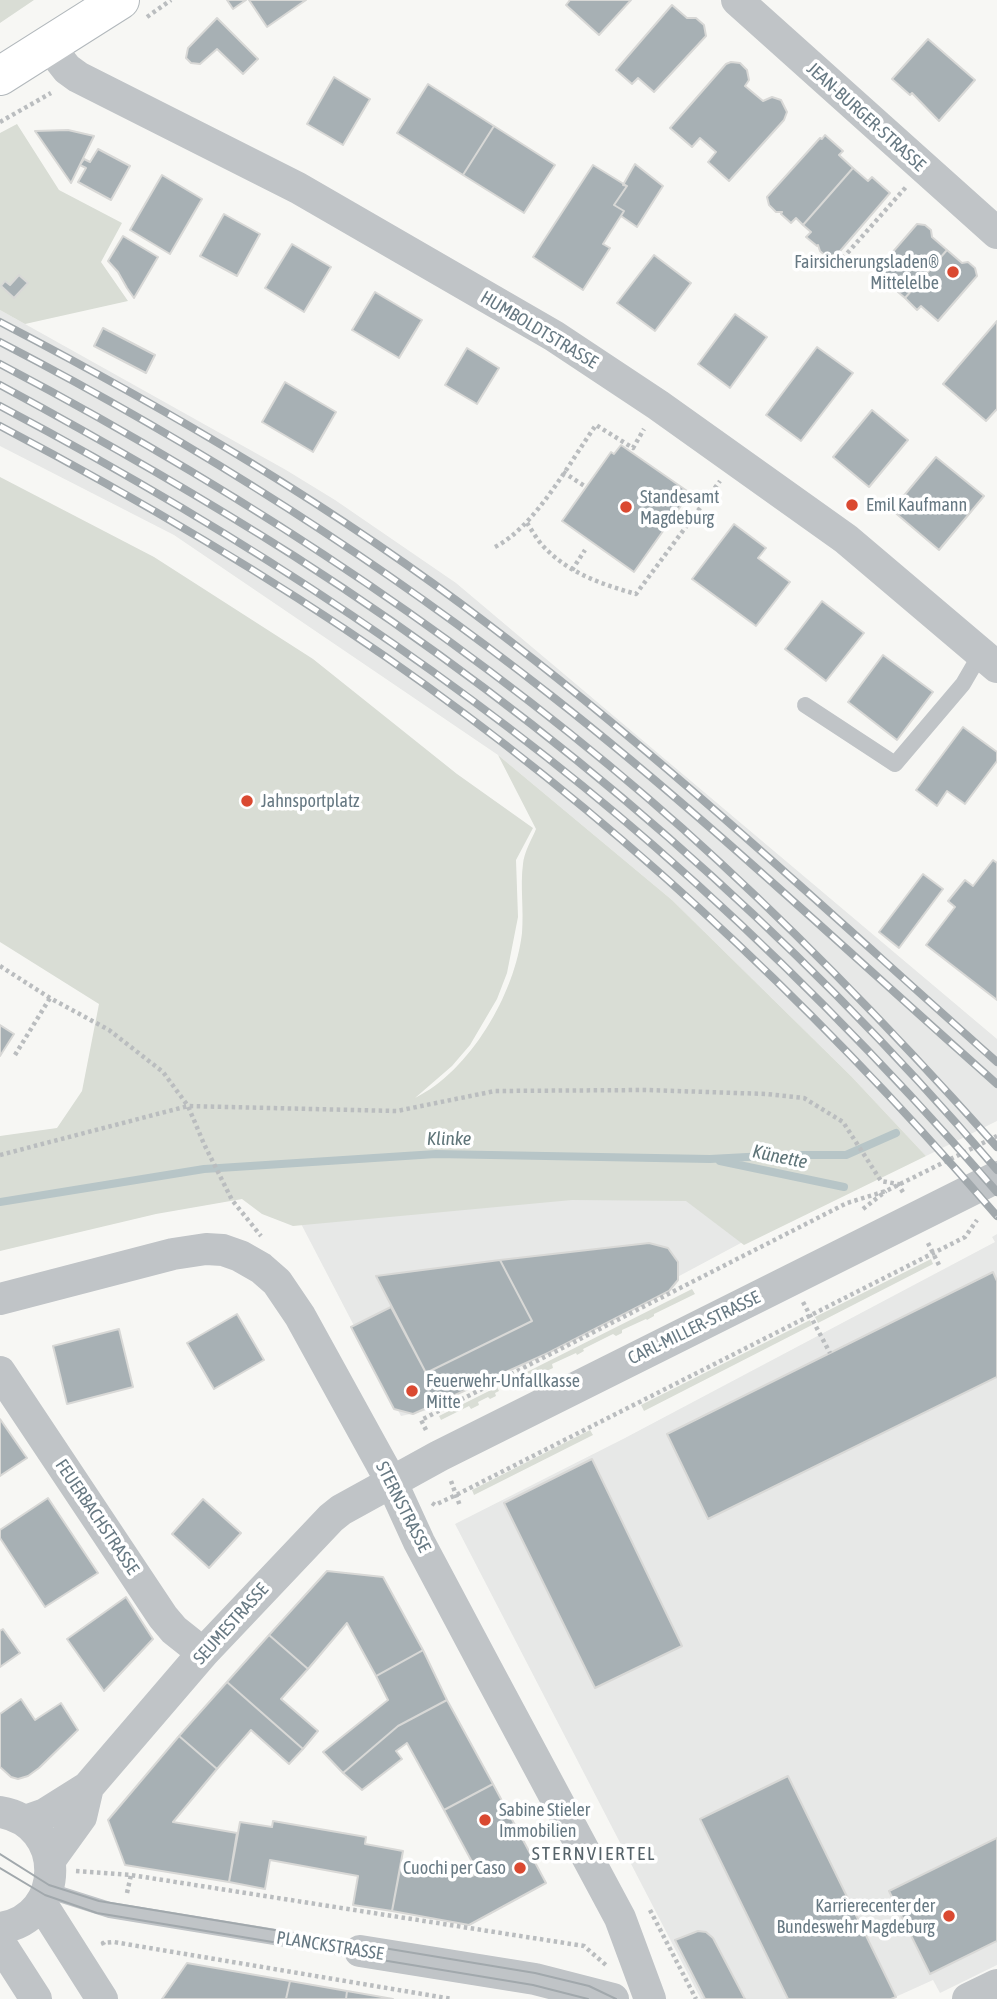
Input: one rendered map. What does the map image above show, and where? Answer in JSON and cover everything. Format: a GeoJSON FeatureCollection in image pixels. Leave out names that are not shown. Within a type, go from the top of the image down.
{"type":"FeatureCollection","features":[{"type":"Feature","properties":{"kind":"main road"},"geometry":{"type":"LineString","coordinates":[[0,76],[120,0]]}},
{"type":"Feature","properties":{"kind":"street","name":"JEAN-BURGER-STRASSE"},"geometry":{"type":"LineString","coordinates":[[737,0],[997,233]]}},
{"type":"Feature","properties":{"kind":"street","name":"HUMBOLDTSTRASSE"},"geometry":{"type":"LineString","coordinates":[[50,46],[67,69],[78,77],[298,188],[554,336],[658,405],[846,539],[989,660]]}},
{"type":"Feature","properties":{"kind":"street","name":"CARL-MILLER-STRASSE"},"geometry":{"type":"LineString","coordinates":[[392,1483],[439,1456],[997,1177]]}},
{"type":"Feature","properties":{"kind":"street","name":"STERNSTRASSE"},"geometry":{"type":"LineString","coordinates":[[0,1300],[189,1251],[223,1250],[240,1256],[267,1273],[287,1295],[392,1483],[419,1542],[620,1918],[650,1999]]}},
{"type":"Feature","properties":{"kind":"street","name":"FEUERBACHSTRASSE"},"geometry":{"type":"LineString","coordinates":[[0,1372],[163,1616],[174,1630],[203,1653]]}},
{"type":"Feature","properties":{"kind":"street","name":"SEUMESTRASSE"},"geometry":{"type":"LineString","coordinates":[[13,1816],[54,1809],[88,1787],[203,1653],[331,1518],[392,1483]]}},
{"type":"Feature","properties":{"kind":"street","name":"SEUMESTRASSE"},"geometry":{"type":"LineString","coordinates":[[0,1928],[26,1918],[81,1817],[88,1787]]}},
{"type":"Feature","properties":{"kind":"street"},"geometry":{"type":"LineString","coordinates":[[13,1816],[40,1836],[47,1880],[102,1999]]}},
{"type":"Feature","properties":{"kind":"street"},"geometry":{"type":"LineString","coordinates":[[0,1943],[36,1999]]}},
{"type":"Feature","properties":{"kind":"street","name":"PLANCKSTRASSE"},"geometry":{"type":"LineString","coordinates":[[360,1951],[535,1979],[613,1999]]}},
{"type":"Feature","properties":{"kind":"street"},"geometry":{"type":"LineString","coordinates":[[968,1999],[997,1985]]}},
{"type":"Feature","properties":{"kind":"lane"},"geometry":{"type":"LineString","coordinates":[[805,705],[895,764],[963,684],[989,660]]}},
{"type":"Feature","properties":{"kind":"lane","name":"PLANCKSTRASSE"},"geometry":{"type":"LineString","coordinates":[[47,1880],[110,1910],[360,1951]]}},
{"type":"Feature","properties":{"kind":"path"},"geometry":{"type":"LineString","coordinates":[[0,122],[78,77]]}},
{"type":"Feature","properties":{"kind":"path"},"geometry":{"type":"LineString","coordinates":[[806,258],[835,267],[923,168]]}},
{"type":"Feature","properties":{"kind":"path"},"geometry":{"type":"LineString","coordinates":[[495,547],[512,537],[527,523],[596,425],[633,448],[658,405]]}},
{"type":"Feature","properties":{"kind":"path"},"geometry":{"type":"LineString","coordinates":[[563,472],[586,487]]}},
{"type":"Feature","properties":{"kind":"path"},"geometry":{"type":"LineString","coordinates":[[527,523],[546,550],[572,570],[604,586],[636,594],[712,492]]}},
{"type":"Feature","properties":{"kind":"path"},"geometry":{"type":"LineString","coordinates":[[572,570],[585,550]]}},
{"type":"Feature","properties":{"kind":"path"},"geometry":{"type":"LineString","coordinates":[[0,966],[50,998],[109,1030],[163,1072],[188,1107],[232,1200],[260,1232]]}},
{"type":"Feature","properties":{"kind":"path"},"geometry":{"type":"LineString","coordinates":[[15,1055],[50,998]]}},
{"type":"Feature","properties":{"kind":"path"},"geometry":{"type":"LineString","coordinates":[[0,1155],[188,1107],[397,1111],[495,1091],[646,1090],[767,1094],[804,1098],[843,1122],[881,1181],[898,1184]]}},
{"type":"Feature","properties":{"kind":"path"},"geometry":{"type":"LineString","coordinates":[[426,1430],[421,1420],[847,1203],[886,1191],[997,1136]]}},
{"type":"Feature","properties":{"kind":"path"},"geometry":{"type":"LineString","coordinates":[[898,1184],[905,1197]]}},
{"type":"Feature","properties":{"kind":"path"},"geometry":{"type":"LineString","coordinates":[[435,1505],[965,1237],[977,1220]]}},
{"type":"Feature","properties":{"kind":"path"},"geometry":{"type":"LineString","coordinates":[[933,1253],[940,1267]]}},
{"type":"Feature","properties":{"kind":"path"},"geometry":{"type":"LineString","coordinates":[[818,1332],[830,1353]]}},
{"type":"Feature","properties":{"kind":"path"},"geometry":{"type":"LineString","coordinates":[[450,1479],[460,1506]]}},
{"type":"Feature","properties":{"kind":"path"},"geometry":{"type":"LineString","coordinates":[[126,1894],[131,1875]]}},
{"type":"Feature","properties":{"kind":"path"},"geometry":{"type":"LineString","coordinates":[[47,1880],[131,1875],[584,1946]]}},
{"type":"Feature","properties":{"kind":"path","name":"PLANCKSTRASSE"},"geometry":{"type":"LineString","coordinates":[[103,1943],[114,1942],[452,1999]]}},
{"type":"Feature","properties":{"kind":"shaded area"},"geometry":{"type":"Polygon","coordinates":[[[0,0],[34,0],[0,23],[0,0]]]}},
{"type":"Feature","properties":{"kind":"shaded area"},"geometry":{"type":"Polygon","coordinates":[[[17,124],[59,190],[122,223],[101,262],[128,301],[25,324],[0,310],[0,133],[17,124]]]}},
{"type":"Feature","properties":{"kind":"shaded area"},"geometry":{"type":"Polygon","coordinates":[[[0,310],[286,470],[335,500],[456,583],[997,1039],[997,1121],[926,1156],[851,1076],[672,900],[498,755],[174,535],[0,446],[0,310]]]}},
{"type":"Feature","properties":{"kind":"shaded area"},"geometry":{"type":"Polygon","coordinates":[[[0,477],[154,557],[313,659],[457,774],[533,828],[516,860],[518,917],[507,973],[497,999],[470,1045],[452,1066],[415,1098],[435,1086],[471,1050],[500,1005],[518,956],[523,915],[523,864],[536,829],[498,755],[672,900],[851,1076],[926,1156],[744,1245],[686,1201],[572,1200],[293,1226],[262,1214],[242,1199],[156,1214],[0,1251],[0,1136],[57,1128],[82,1091],[99,1004],[0,942],[0,477]]]}},
{"type":"Feature","properties":{"kind":"shaded area"},"geometry":{"type":"Polygon","coordinates":[[[666,1192],[823,1199],[429,1410],[401,1416],[298,1218],[666,1192]]]}},
{"type":"Feature","properties":{"kind":"shaded area"},"geometry":{"type":"Polygon","coordinates":[[[997,1234],[997,1965],[940,1993],[933,1980],[891,1999],[701,1999],[455,1524],[625,1438],[995,1242],[992,1237],[997,1234]]]}},
{"type":"Feature","properties":{"kind":"shaded area"},"geometry":{"type":"Polygon","coordinates":[[[931,1259],[933,1264],[818,1323],[815,1317],[931,1259]]]}},
{"type":"Feature","properties":{"kind":"shaded area"},"geometry":{"type":"Polygon","coordinates":[[[692,1289],[695,1294],[622,1330],[622,1333],[616,1336],[613,1334],[583,1349],[584,1351],[577,1355],[576,1353],[552,1364],[553,1368],[544,1372],[542,1369],[511,1388],[503,1384],[692,1289]]]}},
{"type":"Feature","properties":{"kind":"shaded area"},"geometry":{"type":"Polygon","coordinates":[[[810,1320],[812,1325],[644,1411],[641,1405],[810,1320]]]}},
{"type":"Feature","properties":{"kind":"shaded area"},"geometry":{"type":"Polygon","coordinates":[[[497,1387],[499,1391],[495,1393],[496,1396],[490,1399],[488,1397],[471,1409],[469,1406],[441,1420],[439,1416],[497,1387]]]}},
{"type":"Feature","properties":{"kind":"shaded area"},"geometry":{"type":"Polygon","coordinates":[[[590,1430],[593,1435],[474,1495],[472,1490],[590,1430]]]}},
{"type":"Feature","properties":{"kind":"building"},"geometry":{"type":"Polygon","coordinates":[[[227,0],[246,0],[233,9],[227,0]]]}},
{"type":"Feature","properties":{"kind":"building"},"geometry":{"type":"Polygon","coordinates":[[[249,0],[306,0],[267,27],[249,0]]]}},
{"type":"Feature","properties":{"kind":"building"},"geometry":{"type":"Polygon","coordinates":[[[570,0],[631,0],[599,35],[566,5],[570,0]]]}},
{"type":"Feature","properties":{"kind":"building"},"geometry":{"type":"Polygon","coordinates":[[[672,5],[687,18],[696,18],[704,25],[706,36],[654,92],[638,78],[632,84],[616,70],[672,5]]]}},
{"type":"Feature","properties":{"kind":"building"},"geometry":{"type":"Polygon","coordinates":[[[217,18],[258,59],[243,74],[217,49],[200,64],[191,63],[186,58],[188,48],[217,18]]]}},
{"type":"Feature","properties":{"kind":"building"},"geometry":{"type":"Polygon","coordinates":[[[928,39],[975,80],[939,121],[912,93],[910,95],[892,79],[928,39]]]}},
{"type":"Feature","properties":{"kind":"building"},"geometry":{"type":"Polygon","coordinates":[[[740,63],[747,70],[749,80],[745,86],[763,101],[772,97],[781,100],[787,112],[784,120],[729,181],[708,162],[716,152],[700,138],[692,147],[670,128],[726,64],[740,63]]]}},
{"type":"Feature","properties":{"kind":"building"},"geometry":{"type":"Polygon","coordinates":[[[334,77],[370,99],[343,145],[307,124],[334,77]]]}},
{"type":"Feature","properties":{"kind":"building"},"geometry":{"type":"Polygon","coordinates":[[[428,84],[494,126],[463,175],[397,133],[428,84]]]}},
{"type":"Feature","properties":{"kind":"building"},"geometry":{"type":"Polygon","coordinates":[[[494,126],[555,165],[524,213],[463,175],[494,126]]]}},
{"type":"Feature","properties":{"kind":"building"},"geometry":{"type":"Polygon","coordinates":[[[68,130],[94,136],[71,183],[35,131],[68,130]]]}},
{"type":"Feature","properties":{"kind":"building"},"geometry":{"type":"Polygon","coordinates":[[[825,135],[843,151],[839,155],[853,168],[803,225],[796,218],[791,223],[782,212],[776,212],[769,205],[767,197],[825,135]]]}},
{"type":"Feature","properties":{"kind":"building"},"geometry":{"type":"Polygon","coordinates":[[[98,149],[130,166],[111,200],[78,182],[86,168],[80,165],[84,159],[90,162],[98,149]]]}},
{"type":"Feature","properties":{"kind":"building"},"geometry":{"type":"Polygon","coordinates":[[[635,164],[663,186],[637,227],[621,216],[624,211],[614,205],[627,186],[623,185],[635,164]]]}},
{"type":"Feature","properties":{"kind":"building"},"geometry":{"type":"Polygon","coordinates":[[[593,165],[627,186],[614,205],[624,211],[603,244],[610,248],[583,290],[533,257],[593,165]]]}},
{"type":"Feature","properties":{"kind":"building"},"geometry":{"type":"Polygon","coordinates":[[[853,168],[868,181],[872,177],[890,193],[835,257],[833,255],[828,258],[818,245],[806,237],[811,232],[803,225],[853,168]]]}},
{"type":"Feature","properties":{"kind":"building"},"geometry":{"type":"Polygon","coordinates":[[[162,175],[202,199],[170,254],[130,230],[162,175]]]}},
{"type":"Feature","properties":{"kind":"building"},"geometry":{"type":"Polygon","coordinates":[[[224,214],[260,234],[237,276],[200,256],[224,214]]]}},
{"type":"Feature","properties":{"kind":"building"},"geometry":{"type":"Polygon","coordinates":[[[917,224],[925,225],[931,230],[932,237],[947,250],[905,298],[891,286],[894,283],[878,269],[917,224]]]}},
{"type":"Feature","properties":{"kind":"building"},"geometry":{"type":"Polygon","coordinates":[[[123,236],[158,257],[134,298],[108,261],[123,236]]]}},
{"type":"Feature","properties":{"kind":"building"},"geometry":{"type":"Polygon","coordinates":[[[292,244],[331,267],[304,312],[265,288],[292,244]]]}},
{"type":"Feature","properties":{"kind":"building"},"geometry":{"type":"Polygon","coordinates":[[[947,250],[962,263],[968,262],[975,268],[977,276],[938,321],[921,306],[917,310],[905,298],[947,250]]]}},
{"type":"Feature","properties":{"kind":"building"},"geometry":{"type":"Polygon","coordinates":[[[654,255],[691,283],[655,331],[617,303],[654,255]]]}},
{"type":"Feature","properties":{"kind":"building"},"geometry":{"type":"Polygon","coordinates":[[[19,275],[28,283],[14,298],[1,286],[5,281],[10,285],[19,275]]]}},
{"type":"Feature","properties":{"kind":"building"},"geometry":{"type":"Polygon","coordinates":[[[375,292],[422,320],[399,358],[352,330],[375,292]]]}},
{"type":"Feature","properties":{"kind":"building"},"geometry":{"type":"Polygon","coordinates":[[[735,314],[767,337],[730,388],[698,364],[735,314]]]}},
{"type":"Feature","properties":{"kind":"building"},"geometry":{"type":"Polygon","coordinates":[[[997,321],[997,409],[986,421],[943,384],[997,321]]]}},
{"type":"Feature","properties":{"kind":"building"},"geometry":{"type":"Polygon","coordinates":[[[103,328],[155,355],[146,373],[94,346],[103,328]]]}},
{"type":"Feature","properties":{"kind":"building"},"geometry":{"type":"Polygon","coordinates":[[[817,347],[853,373],[801,441],[766,415],[817,347]]]}},
{"type":"Feature","properties":{"kind":"building"},"geometry":{"type":"Polygon","coordinates":[[[467,348],[499,368],[477,404],[445,385],[467,348]]]}},
{"type":"Feature","properties":{"kind":"building"},"geometry":{"type":"Polygon","coordinates":[[[285,382],[336,412],[313,452],[262,422],[285,382]]]}},
{"type":"Feature","properties":{"kind":"building"},"geometry":{"type":"Polygon","coordinates":[[[872,410],[908,440],[869,487],[833,457],[872,410]]]}},
{"type":"Feature","properties":{"kind":"building","name":"Standesamt Magdeburg"},"geometry":{"type":"Polygon","coordinates":[[[621,445],[690,493],[634,572],[562,521],[611,452],[614,454],[621,445]]]}},
{"type":"Feature","properties":{"kind":"building"},"geometry":{"type":"Polygon","coordinates":[[[936,457],[984,496],[939,550],[892,510],[936,457]]]}},
{"type":"Feature","properties":{"kind":"building"},"geometry":{"type":"Polygon","coordinates":[[[734,524],[766,548],[758,558],[790,582],[756,626],[692,579],[734,524]]]}},
{"type":"Feature","properties":{"kind":"building"},"geometry":{"type":"Polygon","coordinates":[[[822,601],[864,633],[826,681],[785,649],[822,601]]]}},
{"type":"Feature","properties":{"kind":"building"},"geometry":{"type":"Polygon","coordinates":[[[883,655],[933,692],[897,740],[848,702],[883,655]]]}},
{"type":"Feature","properties":{"kind":"building"},"geometry":{"type":"Polygon","coordinates":[[[963,727],[997,752],[997,761],[965,804],[947,791],[937,806],[916,790],[963,727]]]}},
{"type":"Feature","properties":{"kind":"building"},"geometry":{"type":"Polygon","coordinates":[[[993,860],[997,863],[997,1000],[926,945],[955,907],[948,901],[965,880],[973,886],[993,860]]]}},
{"type":"Feature","properties":{"kind":"building"},"geometry":{"type":"Polygon","coordinates":[[[923,874],[943,889],[899,948],[879,932],[923,874]]]}},
{"type":"Feature","properties":{"kind":"building"},"geometry":{"type":"Polygon","coordinates":[[[0,1025],[14,1034],[0,1056],[0,1025]]]}},
{"type":"Feature","properties":{"kind":"building"},"geometry":{"type":"Polygon","coordinates":[[[649,1243],[668,1248],[678,1262],[678,1280],[669,1291],[548,1353],[413,1414],[394,1409],[351,1327],[391,1307],[426,1373],[532,1321],[500,1260],[649,1243]]]}},
{"type":"Feature","properties":{"kind":"building"},"geometry":{"type":"Polygon","coordinates":[[[500,1260],[532,1321],[426,1373],[376,1276],[500,1260]]]}},
{"type":"Feature","properties":{"kind":"building"},"geometry":{"type":"Polygon","coordinates":[[[993,1272],[997,1281],[997,1377],[708,1519],[667,1434],[993,1272]]]}},
{"type":"Feature","properties":{"kind":"building"},"geometry":{"type":"Polygon","coordinates":[[[237,1314],[264,1360],[214,1389],[187,1343],[237,1314]]]}},
{"type":"Feature","properties":{"kind":"building"},"geometry":{"type":"Polygon","coordinates":[[[119,1329],[133,1387],[67,1404],[53,1346],[119,1329]]]}},
{"type":"Feature","properties":{"kind":"building"},"geometry":{"type":"Polygon","coordinates":[[[0,1419],[27,1458],[0,1476],[0,1419]]]}},
{"type":"Feature","properties":{"kind":"building"},"geometry":{"type":"Polygon","coordinates":[[[592,1459],[682,1646],[595,1688],[504,1503],[592,1459]]]}},
{"type":"Feature","properties":{"kind":"building"},"geometry":{"type":"Polygon","coordinates":[[[48,1498],[98,1573],[45,1607],[0,1538],[0,1530],[48,1498]]]}},
{"type":"Feature","properties":{"kind":"building"},"geometry":{"type":"Polygon","coordinates":[[[203,1499],[241,1533],[209,1568],[172,1534],[203,1499]]]}},
{"type":"Feature","properties":{"kind":"building"},"geometry":{"type":"Polygon","coordinates":[[[327,1571],[383,1577],[423,1650],[376,1676],[347,1623],[308,1669],[269,1635],[327,1571]]]}},
{"type":"Feature","properties":{"kind":"building"},"geometry":{"type":"Polygon","coordinates":[[[126,1597],[153,1639],[104,1691],[67,1639],[126,1597]]]}},
{"type":"Feature","properties":{"kind":"building"},"geometry":{"type":"Polygon","coordinates":[[[3,1629],[20,1653],[0,1667],[0,1631],[3,1629]]]}},
{"type":"Feature","properties":{"kind":"building"},"geometry":{"type":"Polygon","coordinates":[[[269,1635],[308,1669],[281,1699],[318,1731],[303,1749],[227,1682],[269,1635]]]}},
{"type":"Feature","properties":{"kind":"building"},"geometry":{"type":"Polygon","coordinates":[[[423,1650],[447,1700],[398,1726],[343,1773],[323,1752],[388,1700],[376,1676],[423,1650]]]}},
{"type":"Feature","properties":{"kind":"building"},"geometry":{"type":"Polygon","coordinates":[[[227,1682],[303,1749],[289,1764],[251,1730],[217,1769],[179,1736],[227,1682]]]}},
{"type":"Feature","properties":{"kind":"building"},"geometry":{"type":"Polygon","coordinates":[[[21,1699],[35,1720],[61,1703],[78,1730],[39,1768],[18,1779],[11,1777],[0,1767],[0,1714],[21,1699]]]}},
{"type":"Feature","properties":{"kind":"building"},"geometry":{"type":"Polygon","coordinates":[[[447,1700],[493,1784],[444,1810],[407,1743],[396,1751],[402,1759],[362,1790],[343,1773],[398,1726],[447,1700]]]}},
{"type":"Feature","properties":{"kind":"building"},"geometry":{"type":"Polygon","coordinates":[[[179,1736],[217,1769],[173,1822],[237,1833],[229,1882],[125,1865],[108,1820],[179,1736]]]}},
{"type":"Feature","properties":{"kind":"building"},"geometry":{"type":"Polygon","coordinates":[[[788,1776],[896,1997],[788,1999],[700,1819],[788,1776]]]}},
{"type":"Feature","properties":{"kind":"building"},"geometry":{"type":"Polygon","coordinates":[[[493,1784],[546,1883],[469,1925],[392,1911],[401,1864],[470,1877],[478,1873],[444,1810],[493,1784]]]}},
{"type":"Feature","properties":{"kind":"building"},"geometry":{"type":"Polygon","coordinates":[[[273,1821],[366,1837],[365,1844],[403,1851],[392,1911],[353,1905],[358,1876],[270,1860],[265,1889],[229,1882],[240,1822],[272,1827],[273,1821]]]}},
{"type":"Feature","properties":{"kind":"building","name":"Karrierecenter der Bundeswehr Magdeburg"},"geometry":{"type":"Polygon","coordinates":[[[997,1838],[997,1941],[930,1974],[889,1891],[997,1838]]]}},
{"type":"Feature","properties":{"kind":"building"},"geometry":{"type":"Polygon","coordinates":[[[698,1931],[706,1932],[713,1938],[745,1999],[705,1999],[675,1940],[698,1931]]]}},
{"type":"Feature","properties":{"kind":"building"},"geometry":{"type":"Polygon","coordinates":[[[187,1963],[290,1981],[286,1999],[162,1999],[187,1963]]]}},
{"type":"Feature","properties":{"kind":"building"},"geometry":{"type":"Polygon","coordinates":[[[290,1981],[347,1991],[346,1999],[286,1999],[290,1981]]]}},
{"type":"Feature","properties":{"kind":"building"},"geometry":{"type":"Polygon","coordinates":[[[347,1991],[376,1996],[393,1999],[346,1999],[347,1991]]]}},
{"type":"Feature","properties":{"kind":"waterway","name":"Klinke"},"geometry":{"type":"LineString","coordinates":[[0,1202],[204,1169],[436,1154],[710,1159],[846,1155],[896,1133]]}},
{"type":"Feature","properties":{"kind":"waterway","name":"Künette"},"geometry":{"type":"LineString","coordinates":[[720,1161],[844,1187]]}},
{"type":"Feature","properties":{"kind":"tram line"},"geometry":{"type":"LineString","coordinates":[[0,1854],[49,1885],[99,1901],[535,1973],[589,1986],[616,1999]]}},
{"type":"Feature","properties":{"kind":"tram line"},"geometry":{"type":"LineString","coordinates":[[0,1868],[45,1895],[97,1913],[533,1985],[588,1999]]}},
{"type":"Feature","properties":{"kind":"railway"},"geometry":{"type":"LineString","coordinates":[[0,322],[127,390],[251,463],[372,541],[489,625],[555,676],[684,784],[997,1062]]}},
{"type":"Feature","properties":{"kind":"railway"},"geometry":{"type":"LineString","coordinates":[[0,342],[144,421],[285,506],[488,647],[667,790],[997,1084]]}},
{"type":"Feature","properties":{"kind":"railway"},"geometry":{"type":"LineString","coordinates":[[0,364],[91,413],[268,519],[355,575],[523,696],[682,828],[805,943],[997,1147]]}},
{"type":"Feature","properties":{"kind":"railway"},"geometry":{"type":"LineString","coordinates":[[0,385],[222,511],[294,556],[486,689],[578,761],[668,837],[755,916],[920,1082],[997,1170]]}},
{"type":"Feature","properties":{"kind":"railway"},"geometry":{"type":"LineString","coordinates":[[0,406],[172,502],[340,607],[421,663],[578,782],[700,887],[832,1013],[916,1101],[997,1192]]}},
{"type":"Feature","properties":{"kind":"railway"},"geometry":{"type":"LineString","coordinates":[[0,426],[148,507],[292,595],[386,657],[552,782],[632,848],[784,989],[857,1062],[997,1216]]}},
{"type":"Feature","properties":{"kind":"place","name":"Fairsicherungsladen® Mittelelbe"},"geometry":{"type":"Point","coordinates":[953,272]}},
{"type":"Feature","properties":{"kind":"place","name":"Emil Kaufmann"},"geometry":{"type":"Point","coordinates":[852,505]}},
{"type":"Feature","properties":{"kind":"place","name":"Standesamt Magdeburg"},"geometry":{"type":"Point","coordinates":[626,507]}},
{"type":"Feature","properties":{"kind":"place","name":"Jahnsportplatz"},"geometry":{"type":"Point","coordinates":[247,801]}},
{"type":"Feature","properties":{"kind":"place","name":"Feuerwehr-Unfallkasse Mitte"},"geometry":{"type":"Point","coordinates":[412,1391]}},
{"type":"Feature","properties":{"kind":"place","name":"Sabine Stieler Immobilien"},"geometry":{"type":"Point","coordinates":[485,1820]}},
{"type":"Feature","properties":{"kind":"place","name":"Cuochi per Caso"},"geometry":{"type":"Point","coordinates":[520,1868]}},
{"type":"Feature","properties":{"kind":"place","name":"Karrierecenter der Bundeswehr Magdeburg"},"geometry":{"type":"Point","coordinates":[949,1916]}},
{"type":"Feature","properties":{"kind":"district","name":"STERNVIERTEL"},"geometry":{"type":"Point","coordinates":[594,1854]}}]}
